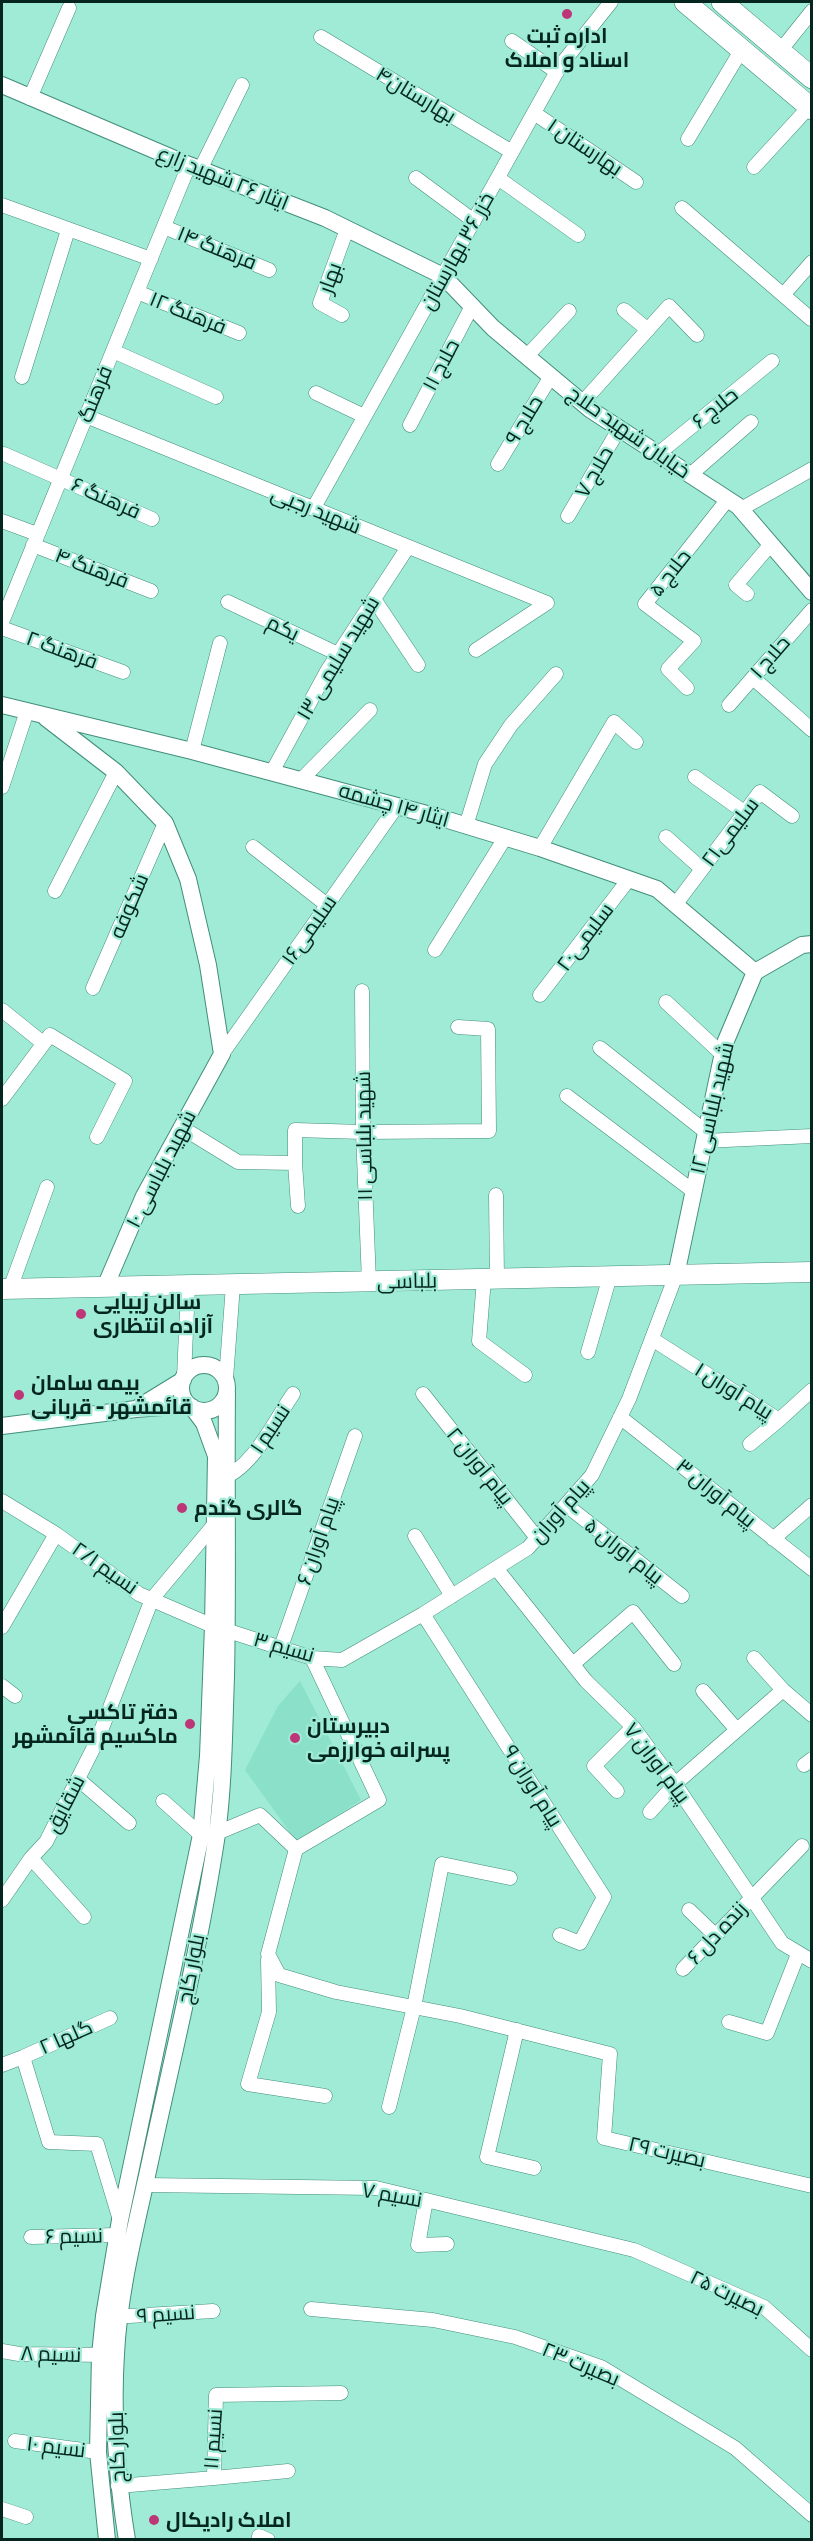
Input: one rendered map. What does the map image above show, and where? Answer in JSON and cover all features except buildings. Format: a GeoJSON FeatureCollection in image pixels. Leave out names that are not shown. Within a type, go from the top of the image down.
{"type":"FeatureCollection","features":[{"type":"Feature","properties":{"kind":"main road"},"geometry":{"type":"LineString","coordinates":[[686,2],[810,108]]}},
{"type":"Feature","properties":{"kind":"main road"},"geometry":{"type":"LineString","coordinates":[[722,2],[812,78]]}},
{"type":"Feature","properties":{"kind":"main road","name":"بلباسی"},"geometry":{"type":"LineString","coordinates":[[6,1289],[812,1272]]}},
{"type":"Feature","properties":{"kind":"street","name":"خزر ۳۶ بهارستان"},"geometry":{"type":"LineString","coordinates":[[313,509],[556,72],[611,2]]}},
{"type":"Feature","properties":{"kind":"street"},"geometry":{"type":"LineString","coordinates":[[30,98],[69,8]]}},
{"type":"Feature","properties":{"kind":"street"},"geometry":{"type":"LineString","coordinates":[[780,51],[812,11]]}},
{"type":"Feature","properties":{"kind":"street","name":"بهارستان۴"},"geometry":{"type":"LineString","coordinates":[[321,37],[512,152]]}},
{"type":"Feature","properties":{"kind":"street"},"geometry":{"type":"LineString","coordinates":[[512,41],[556,72]]}},
{"type":"Feature","properties":{"kind":"street"},"geometry":{"type":"LineString","coordinates":[[688,139],[742,49]]}},
{"type":"Feature","properties":{"kind":"street","name":"فرهنگ"},"geometry":{"type":"LineString","coordinates":[[2,622],[7,591],[35,540],[164,226],[242,85]]}},
{"type":"Feature","properties":{"kind":"street","name":"ایثار ۲۶ شهید زارع"},"geometry":{"type":"LineString","coordinates":[[2,86],[195,168],[347,229],[443,276]]}},
{"type":"Feature","properties":{"kind":"street"},"geometry":{"type":"LineString","coordinates":[[754,167],[810,108]]}},
{"type":"Feature","properties":{"kind":"street","name":"بهارستان ۱"},"geometry":{"type":"LineString","coordinates":[[534,113],[636,182]]}},
{"type":"Feature","properties":{"kind":"street"},"geometry":{"type":"LineString","coordinates":[[416,178],[474,221]]}},
{"type":"Feature","properties":{"kind":"street"},"geometry":{"type":"LineString","coordinates":[[498,178],[578,235]]}},
{"type":"Feature","properties":{"kind":"street"},"geometry":{"type":"LineString","coordinates":[[2,206],[151,259]]}},
{"type":"Feature","properties":{"kind":"street"},"geometry":{"type":"LineString","coordinates":[[682,208],[811,319]]}},
{"type":"Feature","properties":{"kind":"street","name":"فرهنگ ۱۴"},"geometry":{"type":"LineString","coordinates":[[164,226],[269,270]]}},
{"type":"Feature","properties":{"kind":"street","name":"بهار"},"geometry":{"type":"LineString","coordinates":[[342,315],[321,303],[347,229]]}},
{"type":"Feature","properties":{"kind":"street"},"geometry":{"type":"LineString","coordinates":[[22,377],[68,230]]}},
{"type":"Feature","properties":{"kind":"street"},"geometry":{"type":"LineString","coordinates":[[784,294],[812,262]]}},
{"type":"Feature","properties":{"kind":"street","name":"خیابان شهید حلاج"},"geometry":{"type":"LineString","coordinates":[[443,276],[493,328],[582,403],[734,504],[812,592]]}},
{"type":"Feature","properties":{"kind":"street","name":"فرهنگ ۱۲"},"geometry":{"type":"LineString","coordinates":[[137,292],[239,333]]}},
{"type":"Feature","properties":{"kind":"street","name":"حلاج ۱۱"},"geometry":{"type":"LineString","coordinates":[[410,425],[472,306]]}},
{"type":"Feature","properties":{"kind":"street"},"geometry":{"type":"LineString","coordinates":[[582,403],[669,306],[698,335]]}},
{"type":"Feature","properties":{"kind":"street"},"geometry":{"type":"LineString","coordinates":[[624,310],[648,330]]}},
{"type":"Feature","properties":{"kind":"street"},"geometry":{"type":"LineString","coordinates":[[527,356],[568,311]]}},
{"type":"Feature","properties":{"kind":"street"},"geometry":{"type":"LineString","coordinates":[[113,351],[216,397]]}},
{"type":"Feature","properties":{"kind":"street","name":"حلاج ۶"},"geometry":{"type":"LineString","coordinates":[[658,454],[772,362]]}},
{"type":"Feature","properties":{"kind":"street","name":"حلاج ۹"},"geometry":{"type":"LineString","coordinates":[[498,464],[551,376]]}},
{"type":"Feature","properties":{"kind":"street"},"geometry":{"type":"LineString","coordinates":[[316,393],[364,416]]}},
{"type":"Feature","properties":{"kind":"street","name":"شهید رجبی"},"geometry":{"type":"LineString","coordinates":[[86,416],[547,603],[476,650]]}},
{"type":"Feature","properties":{"kind":"street"},"geometry":{"type":"LineString","coordinates":[[690,475],[751,422]]}},
{"type":"Feature","properties":{"kind":"street","name":"حلاج ۷"},"geometry":{"type":"LineString","coordinates":[[568,516],[619,429]]}},
{"type":"Feature","properties":{"kind":"street","name":"فرهنگ ۶"},"geometry":{"type":"LineString","coordinates":[[4,454],[152,519]]}},
{"type":"Feature","properties":{"kind":"street"},"geometry":{"type":"LineString","coordinates":[[734,504],[812,469]]}},
{"type":"Feature","properties":{"kind":"street","name":"حلاج ۵"},"geometry":{"type":"LineString","coordinates":[[687,688],[668,669],[694,641],[645,604],[734,504]]}},
{"type":"Feature","properties":{"kind":"street","name":"فرهنگ ۴"},"geometry":{"type":"LineString","coordinates":[[2,520],[35,540],[151,591]]}},
{"type":"Feature","properties":{"kind":"street"},"geometry":{"type":"LineString","coordinates":[[747,594],[736,585],[771,544]]}},
{"type":"Feature","properties":{"kind":"street","name":"شهید سلیمی ۱۳"},"geometry":{"type":"LineString","coordinates":[[272,772],[338,654],[408,547]]}},
{"type":"Feature","properties":{"kind":"street"},"geometry":{"type":"LineString","coordinates":[[374,599],[418,665]]}},
{"type":"Feature","properties":{"kind":"street","name":"یکم"},"geometry":{"type":"LineString","coordinates":[[228,602],[338,654]]}},
{"type":"Feature","properties":{"kind":"street","name":"حلاج ۱"},"geometry":{"type":"LineString","coordinates":[[729,705],[812,610]]}},
{"type":"Feature","properties":{"kind":"street","name":"فرهنگ ۲"},"geometry":{"type":"LineString","coordinates":[[2,628],[123,672]]}},
{"type":"Feature","properties":{"kind":"street"},"geometry":{"type":"LineString","coordinates":[[192,751],[220,644]]}},
{"type":"Feature","properties":{"kind":"street"},"geometry":{"type":"LineString","coordinates":[[466,826],[485,764],[511,725],[556,674]]}},
{"type":"Feature","properties":{"kind":"street"},"geometry":{"type":"LineString","coordinates":[[753,678],[812,730]]}},
{"type":"Feature","properties":{"kind":"street","name":"ایثار ۱۴ چشمه"},"geometry":{"type":"LineString","coordinates":[[2,705],[192,751],[397,806],[540,848],[629,879],[657,889],[755,972]]}},
{"type":"Feature","properties":{"kind":"street"},"geometry":{"type":"LineString","coordinates":[[302,780],[370,710]]}},
{"type":"Feature","properties":{"kind":"street"},"geometry":{"type":"LineString","coordinates":[[2,787],[34,713],[116,772],[165,823],[188,879],[208,965],[222,1054]]}},
{"type":"Feature","properties":{"kind":"street"},"geometry":{"type":"LineString","coordinates":[[540,848],[614,722],[636,742]]}},
{"type":"Feature","properties":{"kind":"street"},"geometry":{"type":"LineString","coordinates":[[55,891],[116,772]]}},
{"type":"Feature","properties":{"kind":"street"},"geometry":{"type":"LineString","coordinates":[[695,777],[744,812]]}},
{"type":"Feature","properties":{"kind":"street","name":"سلیمی۲۱"},"geometry":{"type":"LineString","coordinates":[[675,904],[760,792],[792,816]]}},
{"type":"Feature","properties":{"kind":"street","name":"سلیمی۱۶"},"geometry":{"type":"LineString","coordinates":[[222,1054],[397,806]]}},
{"type":"Feature","properties":{"kind":"street","name":"شکوفه"},"geometry":{"type":"LineString","coordinates":[[93,988],[165,823]]}},
{"type":"Feature","properties":{"kind":"street"},"geometry":{"type":"LineString","coordinates":[[666,837],[702,869]]}},
{"type":"Feature","properties":{"kind":"street"},"geometry":{"type":"LineString","coordinates":[[435,950],[505,838]]}},
{"type":"Feature","properties":{"kind":"street"},"geometry":{"type":"LineString","coordinates":[[253,848],[327,905]]}},
{"type":"Feature","properties":{"kind":"street","name":"سلیمی۲۰"},"geometry":{"type":"LineString","coordinates":[[540,995],[629,879]]}},
{"type":"Feature","properties":{"kind":"street"},"geometry":{"type":"LineString","coordinates":[[755,972],[802,945],[812,944]]}},
{"type":"Feature","properties":{"kind":"street","name":"شهید بلباسی ١٢"},"geometry":{"type":"LineString","coordinates":[[676,1275],[722,1054],[755,972]]}},
{"type":"Feature","properties":{"kind":"street","name":"شهید بلباسی ١١"},"geometry":{"type":"LineString","coordinates":[[362,991],[363,1132],[369,1282]]}},
{"type":"Feature","properties":{"kind":"street"},"geometry":{"type":"LineString","coordinates":[[666,1002],[722,1054]]}},
{"type":"Feature","properties":{"kind":"street"},"geometry":{"type":"LineString","coordinates":[[2,1010],[43,1043]]}},
{"type":"Feature","properties":{"kind":"street"},"geometry":{"type":"LineString","coordinates":[[298,1206],[295,1130],[489,1131],[488,1029],[458,1027]]}},
{"type":"Feature","properties":{"kind":"street"},"geometry":{"type":"LineString","coordinates":[[2,1099],[50,1035],[125,1081],[97,1137]]}},
{"type":"Feature","properties":{"kind":"street"},"geometry":{"type":"LineString","coordinates":[[600,1048],[705,1136],[812,1136]]}},
{"type":"Feature","properties":{"kind":"street","name":"شهید بلباسی ١٠"},"geometry":{"type":"LineString","coordinates":[[105,1287],[144,1196],[222,1054]]}},
{"type":"Feature","properties":{"kind":"street"},"geometry":{"type":"LineString","coordinates":[[567,1096],[693,1191]]}},
{"type":"Feature","properties":{"kind":"street"},"geometry":{"type":"LineString","coordinates":[[181,1127],[238,1162],[295,1163]]}},
{"type":"Feature","properties":{"kind":"street"},"geometry":{"type":"LineString","coordinates":[[6,1289],[47,1187]]}},
{"type":"Feature","properties":{"kind":"street"},"geometry":{"type":"LineString","coordinates":[[496,1195],[490,1279],[479,1341],[525,1375]]}},
{"type":"Feature","properties":{"kind":"street","name":"پیام آوران"},"geometry":{"type":"LineString","coordinates":[[342,1660],[423,1614],[528,1548],[592,1476],[621,1417],[676,1275]]}},
{"type":"Feature","properties":{"kind":"street"},"geometry":{"type":"LineString","coordinates":[[588,1352],[609,1276]]}},
{"type":"Feature","properties":{"kind":"street","name":"بلوار کاج"},"geometry":{"type":"LineString","coordinates":[[111,2317],[145,2185],[187,1989],[209,1834],[224,1750],[219,1525],[233,1285]]}},
{"type":"Feature","properties":{"kind":"street"},"geometry":{"type":"LineString","coordinates":[[188,1286],[182,1392],[191,1406]]}},
{"type":"Feature","properties":{"kind":"street","name":"پیام آوران ۱"},"geometry":{"type":"LineString","coordinates":[[652,1339],[779,1420],[812,1390]]}},
{"type":"Feature","properties":{"kind":"street"},"geometry":{"type":"LineString","coordinates":[[2,1426],[135,1409],[191,1406],[204,1411],[212,1410],[224,1400],[226,1386],[216,1368],[202,1365],[189,1371],[184,1378],[135,1409]]}},
{"type":"Feature","properties":{"kind":"street","name":"نسیم ۱"},"geometry":{"type":"LineString","coordinates":[[221,1479],[250,1459],[293,1394]]}},
{"type":"Feature","properties":{"kind":"street","name":"پیام آوران ۲"},"geometry":{"type":"LineString","coordinates":[[423,1394],[537,1538]]}},
{"type":"Feature","properties":{"kind":"street","name":"بلوار کاج"},"geometry":{"type":"LineString","coordinates":[[191,1406],[204,1423],[216,1456],[221,1479]]}},
{"type":"Feature","properties":{"kind":"street","name":"پیام آوران ۳"},"geometry":{"type":"LineString","coordinates":[[621,1417],[812,1569]]}},
{"type":"Feature","properties":{"kind":"street"},"geometry":{"type":"LineString","coordinates":[[750,1443],[779,1420]]}},
{"type":"Feature","properties":{"kind":"street","name":"پیام آوران ۶"},"geometry":{"type":"LineString","coordinates":[[281,1647],[355,1436]]}},
{"type":"Feature","properties":{"kind":"street","name":"نسیم ۲/۱"},"geometry":{"type":"LineString","coordinates":[[2,1501],[56,1534],[139,1594],[220,1628]]}},
{"type":"Feature","properties":{"kind":"street","name":"پیام آوران ۵"},"geometry":{"type":"LineString","coordinates":[[566,1505],[682,1596]]}},
{"type":"Feature","properties":{"kind":"street"},"geometry":{"type":"LineString","coordinates":[[773,1539],[812,1505]]}},
{"type":"Feature","properties":{"kind":"street","name":"شقایق"},"geometry":{"type":"LineString","coordinates":[[2,1900],[31,1858],[46,1842],[97,1741],[152,1599],[219,1525]]}},
{"type":"Feature","properties":{"kind":"street"},"geometry":{"type":"LineString","coordinates":[[2,1627],[56,1534]]}},
{"type":"Feature","properties":{"kind":"street"},"geometry":{"type":"LineString","coordinates":[[416,1536],[452,1596]]}},
{"type":"Feature","properties":{"kind":"street","name":"پیام آوران ۷"},"geometry":{"type":"LineString","coordinates":[[496,1568],[586,1681],[633,1727],[675,1784],[782,1943],[812,1961]]}},
{"type":"Feature","properties":{"kind":"street"},"geometry":{"type":"LineString","coordinates":[[573,1664],[633,1612],[674,1664]]}},
{"type":"Feature","properties":{"kind":"street","name":"پیام آوران ۹"},"geometry":{"type":"LineString","coordinates":[[423,1614],[604,1897],[580,1943],[560,1935]]}},
{"type":"Feature","properties":{"kind":"street","name":"نسیم ۳"},"geometry":{"type":"LineString","coordinates":[[220,1628],[312,1658],[342,1660]]}},
{"type":"Feature","properties":{"kind":"street"},"geometry":{"type":"LineString","coordinates":[[312,1658],[379,1800],[296,1849],[268,1954],[269,2012],[248,2084],[325,2096]]}},
{"type":"Feature","properties":{"kind":"street"},"geometry":{"type":"LineString","coordinates":[[753,1658],[812,1715]]}},
{"type":"Feature","properties":{"kind":"street"},"geometry":{"type":"LineString","coordinates":[[2,1686],[15,1696]]}},
{"type":"Feature","properties":{"kind":"street"},"geometry":{"type":"LineString","coordinates":[[650,1812],[675,1784],[783,1689]]}},
{"type":"Feature","properties":{"kind":"street"},"geometry":{"type":"LineString","coordinates":[[703,1691],[737,1730]]}},
{"type":"Feature","properties":{"kind":"street"},"geometry":{"type":"LineString","coordinates":[[617,1791],[594,1766],[633,1727]]}},
{"type":"Feature","properties":{"kind":"street"},"geometry":{"type":"LineString","coordinates":[[78,1779],[129,1823]]}},
{"type":"Feature","properties":{"kind":"street"},"geometry":{"type":"LineString","coordinates":[[163,1801],[209,1834],[260,1815],[296,1849]]}},
{"type":"Feature","properties":{"kind":"street","name":"بلوار کاج"},"geometry":{"type":"LineString","coordinates":[[107,2540],[98,2452],[118,2228],[209,1834]]}},
{"type":"Feature","properties":{"kind":"street","name":"زنده دل ۶"},"geometry":{"type":"LineString","coordinates":[[683,1969],[802,1846]]}},
{"type":"Feature","properties":{"kind":"street"},"geometry":{"type":"LineString","coordinates":[[31,1858],[84,1917]]}},
{"type":"Feature","properties":{"kind":"street"},"geometry":{"type":"LineString","coordinates":[[389,2108],[414,2007],[442,1864],[510,1878]]}},
{"type":"Feature","properties":{"kind":"street"},"geometry":{"type":"LineString","coordinates":[[689,1910],[715,1935]]}},
{"type":"Feature","properties":{"kind":"street"},"geometry":{"type":"LineString","coordinates":[[268,1954],[279,1975],[336,1992],[517,2030],[487,2157],[534,2168]]}},
{"type":"Feature","properties":{"kind":"street"},"geometry":{"type":"LineString","coordinates":[[729,2022],[767,2033],[798,1954]]}},
{"type":"Feature","properties":{"kind":"street","name":"گلها ۲"},"geometry":{"type":"LineString","coordinates":[[2,2065],[110,2018]]}},
{"type":"Feature","properties":{"kind":"street","name":"بصیرت ۲۹"},"geometry":{"type":"LineString","coordinates":[[517,2030],[610,2054],[604,2138],[812,2186]]}},
{"type":"Feature","properties":{"kind":"street"},"geometry":{"type":"LineString","coordinates":[[23,2057],[49,2142],[97,2144],[118,2228]]}},
{"type":"Feature","properties":{"kind":"street","name":"نسیم ۷"},"geometry":{"type":"LineString","coordinates":[[145,2185],[376,2188],[634,2250]]}},
{"type":"Feature","properties":{"kind":"street"},"geometry":{"type":"LineString","coordinates":[[426,2200],[418,2245],[447,2244]]}},
{"type":"Feature","properties":{"kind":"street","name":"نسیم ۶"},"geometry":{"type":"LineString","coordinates":[[32,2237],[118,2228]]}},
{"type":"Feature","properties":{"kind":"street","name":"بصیرت ۲۵"},"geometry":{"type":"LineString","coordinates":[[634,2250],[764,2307],[812,2350]]}},
{"type":"Feature","properties":{"kind":"street","name":"بصیرت ۲۳"},"geometry":{"type":"LineString","coordinates":[[311,2309],[433,2320],[514,2337],[602,2367],[735,2448],[812,2515]]}},
{"type":"Feature","properties":{"kind":"street","name":"نسیم ۹"},"geometry":{"type":"LineString","coordinates":[[111,2317],[213,2311]]}},
{"type":"Feature","properties":{"kind":"street","name":"نسیم ۸"},"geometry":{"type":"LineString","coordinates":[[2,2351],[19,2354],[108,2355]]}},
{"type":"Feature","properties":{"kind":"street","name":"بلوار کاج"},"geometry":{"type":"LineString","coordinates":[[108,2355],[118,2486],[127,2540]]}},
{"type":"Feature","properties":{"kind":"street","name":"نسیم ۱۱"},"geometry":{"type":"LineString","coordinates":[[118,2486],[214,2478],[216,2395],[341,2393]]}},
{"type":"Feature","properties":{"kind":"street","name":"نسیم ۱۰"},"geometry":{"type":"LineString","coordinates":[[15,2441],[98,2452]]}},
{"type":"Feature","properties":{"kind":"street"},"geometry":{"type":"LineString","coordinates":[[214,2478],[288,2471]]}},
{"type":"Feature","properties":{"kind":"street"},"geometry":{"type":"LineString","coordinates":[[2,2509],[26,2517]]}},
{"type":"Feature","properties":{"kind":"street"},"geometry":{"type":"LineString","coordinates":[[259,2540],[260,2536],[268,2540]]}},
{"type":"Feature","properties":{"kind":"shaded area","name":"دبیرستان پسرانه خوارزمی"},"geometry":{"type":"Polygon","coordinates":[[[300,1681],[361,1800],[297,1842],[245,1770],[278,1706],[300,1681]]]}},
{"type":"Feature","properties":{"kind":"place","name":"اداره ثبت اسناد و املاک"},"geometry":{"type":"Point","coordinates":[567,14]}},
{"type":"Feature","properties":{"kind":"place","name":"سالن زیبایی آزاده انتظاری"},"geometry":{"type":"Point","coordinates":[81,1314]}},
{"type":"Feature","properties":{"kind":"place","name":"بیمه سامان قائمشهر - قربانی"},"geometry":{"type":"Point","coordinates":[19,1395]}},
{"type":"Feature","properties":{"kind":"place","name":"گالری گندم"},"geometry":{"type":"Point","coordinates":[182,1508]}},
{"type":"Feature","properties":{"kind":"place","name":"دفتر تاکسی ماکسیم قائمشهر"},"geometry":{"type":"Point","coordinates":[190,1724]}},
{"type":"Feature","properties":{"kind":"place","name":"دبیرستان پسرانه خوارزمی"},"geometry":{"type":"Point","coordinates":[295,1738]}},
{"type":"Feature","properties":{"kind":"place","name":"املاک رادیکال"},"geometry":{"type":"Point","coordinates":[154,2520]}}]}
